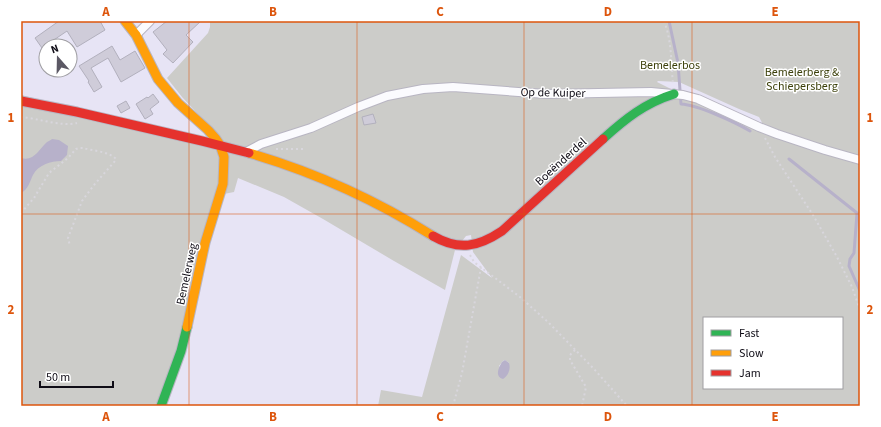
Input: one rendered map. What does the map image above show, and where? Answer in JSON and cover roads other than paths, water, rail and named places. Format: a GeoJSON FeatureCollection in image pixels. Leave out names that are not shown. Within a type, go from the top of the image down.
{"type":"FeatureCollection","features":[{"type":"Feature","properties":{"kind":"street"},"geometry":{"type":"LineString","coordinates":[[125,21],[136,35],[158,79],[178,103],[212,135],[220,145]]}},
{"type":"Feature","properties":{"kind":"street"},"geometry":{"type":"LineString","coordinates":[[136,35],[150,21]]}},
{"type":"Feature","properties":{"kind":"street","name":"Op de Kuiper"},"geometry":{"type":"LineString","coordinates":[[246,152],[261,144],[312,128],[374,101],[399,93],[423,89],[452,87],[546,94],[651,92],[683,95],[698,99],[759,127],[825,150],[860,160]]}},
{"type":"Feature","properties":{"kind":"street","name":"Boeënderdel"},"geometry":{"type":"LineString","coordinates":[[246,152],[312,174],[356,193],[444,242],[464,246],[479,244],[487,241],[502,231],[633,113],[654,101],[674,94]]}},
{"type":"Feature","properties":{"kind":"street"},"geometry":{"type":"LineString","coordinates":[[21,101],[49,105],[246,152]]}},
{"type":"Feature","properties":{"kind":"street","name":"Bemelerweg"},"geometry":{"type":"LineString","coordinates":[[161,406],[186,333],[205,243],[223,184],[224,157],[220,145]]}},
{"type":"Feature","properties":{"kind":"waterway"},"geometry":{"type":"LineString","coordinates":[[669,21],[678,63],[681,104],[697,107],[750,131]]}},
{"type":"Feature","properties":{"kind":"waterway"},"geometry":{"type":"LineString","coordinates":[[789,159],[857,213],[854,253],[850,259],[849,266],[860,291]]}},
{"type":"Feature","properties":{"kind":"park label","name":"Bemelerbos"},"geometry":{"type":"Point","coordinates":[670,65]}},
{"type":"Feature","properties":{"kind":"park label","name":"Bemelerberg & Schiepersberg"},"geometry":{"type":"Point","coordinates":[802,79]}}]}
